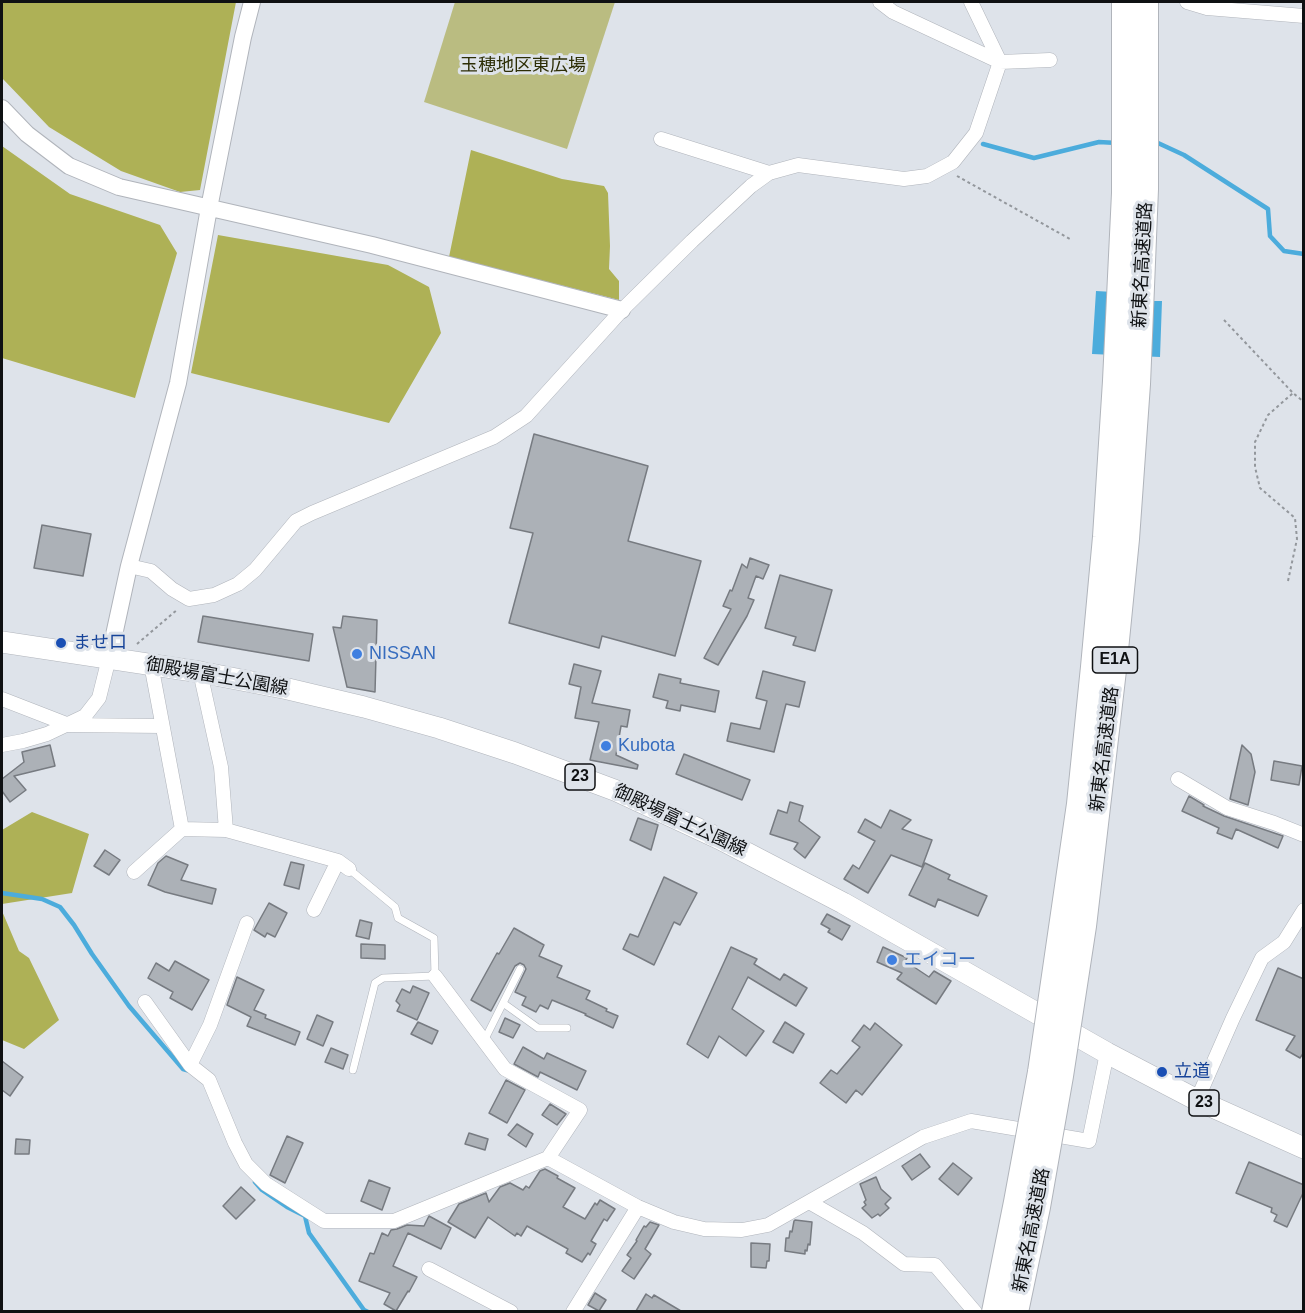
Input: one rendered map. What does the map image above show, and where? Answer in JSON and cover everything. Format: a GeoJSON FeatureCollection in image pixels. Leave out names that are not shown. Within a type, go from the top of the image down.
{"type":"FeatureCollection","features":[{"type":"Feature","properties":{"kind":"highway","name":"新東名高速道路"},"geometry":{"type":"LineString","coordinates":[[994,1311],[1040,1072],[1079,804],[1092,679],[1105,537],[1116,369],[1124,193],[1124,2]]}},
{"type":"Feature","properties":{"kind":"highway","name":"新東名高速道路"},"geometry":{"type":"LineString","coordinates":[[1016,1311],[1038,1207],[1083,938],[1114,670],[1127,538],[1138,373],[1146,189],[1146,2]]}},
{"type":"Feature","properties":{"kind":"main road","name":"御殿場富士公園線"},"geometry":{"type":"LineString","coordinates":[[2,642],[151,664],[288,688],[439,728],[617,791],[720,838],[843,903],[1107,1053],[1197,1100],[1304,1148]]}},
{"type":"Feature","properties":{"kind":"street"},"geometry":{"type":"LineString","coordinates":[[2,745],[47,734],[85,716],[99,698],[114,659],[129,566],[178,383],[209,208],[252,2]]}},
{"type":"Feature","properties":{"kind":"street"},"geometry":{"type":"LineString","coordinates":[[880,2],[893,12],[1000,62],[1050,60]]}},
{"type":"Feature","properties":{"kind":"street"},"geometry":{"type":"LineString","coordinates":[[129,566],[151,571],[172,589],[189,599],[214,595],[238,584],[255,570],[296,521],[494,437],[526,416],[622,310],[751,186],[769,173],[798,165],[904,179],[927,176],[953,162],[976,133],[1000,62],[971,2]]}},
{"type":"Feature","properties":{"kind":"street"},"geometry":{"type":"LineString","coordinates":[[1187,2],[1207,8],[1304,16]]}},
{"type":"Feature","properties":{"kind":"street"},"geometry":{"type":"LineString","coordinates":[[2,108],[27,134],[69,166],[119,187],[372,245],[622,310]]}},
{"type":"Feature","properties":{"kind":"street"},"geometry":{"type":"LineString","coordinates":[[661,140],[769,173]]}},
{"type":"Feature","properties":{"kind":"street"},"geometry":{"type":"LineString","coordinates":[[151,664],[182,830]]}},
{"type":"Feature","properties":{"kind":"street"},"geometry":{"type":"LineString","coordinates":[[200,672],[220,767],[226,830]]}},
{"type":"Feature","properties":{"kind":"street"},"geometry":{"type":"LineString","coordinates":[[2,699],[69,724],[162,726]]}},
{"type":"Feature","properties":{"kind":"street"},"geometry":{"type":"LineString","coordinates":[[1179,779],[1227,808],[1304,835]]}},
{"type":"Feature","properties":{"kind":"street"},"geometry":{"type":"LineString","coordinates":[[134,872],[182,830],[226,830],[344,865],[314,910]]}},
{"type":"Feature","properties":{"kind":"street"},"geometry":{"type":"LineString","coordinates":[[1197,1100],[1262,958],[1284,942],[1304,910]]}},
{"type":"Feature","properties":{"kind":"street"},"geometry":{"type":"LineString","coordinates":[[190,1065],[210,1025],[247,923]]}},
{"type":"Feature","properties":{"kind":"street"},"geometry":{"type":"LineString","coordinates":[[144,1002],[190,1065],[209,1080],[246,1164],[266,1184],[324,1221],[394,1221],[548,1158],[580,1110],[505,1069],[435,976]]}},
{"type":"Feature","properties":{"kind":"street"},"geometry":{"type":"LineString","coordinates":[[548,1158],[638,1207],[674,1222],[704,1229],[742,1230],[768,1225],[923,1137],[971,1121],[1089,1141],[1107,1053]]}},
{"type":"Feature","properties":{"kind":"street"},"geometry":{"type":"LineString","coordinates":[[809,1202],[863,1233],[904,1264],[935,1265],[975,1311]]}},
{"type":"Feature","properties":{"kind":"street"},"geometry":{"type":"LineString","coordinates":[[573,1311],[638,1207]]}},
{"type":"Feature","properties":{"kind":"street"},"geometry":{"type":"LineString","coordinates":[[429,1269],[511,1311]]}},
{"type":"Feature","properties":{"kind":"lane"},"geometry":{"type":"LineString","coordinates":[[344,865],[395,907],[398,918],[434,938],[435,976],[383,978],[375,983],[353,1070]]}},
{"type":"Feature","properties":{"kind":"lane"},"geometry":{"type":"LineString","coordinates":[[484,1041],[520,969]]}},
{"type":"Feature","properties":{"kind":"lane"},"geometry":{"type":"LineString","coordinates":[[503,1003],[538,1028],[567,1028]]}},
{"type":"Feature","properties":{"kind":"path"},"geometry":{"type":"LineString","coordinates":[[942,167],[1070,239]]}},
{"type":"Feature","properties":{"kind":"path"},"geometry":{"type":"LineString","coordinates":[[1224,320],[1304,402]]}},
{"type":"Feature","properties":{"kind":"path"},"geometry":{"type":"LineString","coordinates":[[1288,581],[1297,539],[1295,518],[1260,488],[1255,467],[1255,442],[1268,415],[1293,393]]}},
{"type":"Feature","properties":{"kind":"path"},"geometry":{"type":"LineString","coordinates":[[114,659],[189,599]]}},
{"type":"Feature","properties":{"kind":"green space","name":"玉穂地区東広場"},"geometry":{"type":"Polygon","coordinates":[[[455,2],[615,2],[567,149],[424,102],[455,2]]]}},
{"type":"Feature","properties":{"kind":"shaded area"},"geometry":{"type":"Polygon","coordinates":[[[2,2],[236,2],[200,190],[180,192],[121,171],[49,127],[2,78],[2,2]]]}},
{"type":"Feature","properties":{"kind":"shaded area"},"geometry":{"type":"Polygon","coordinates":[[[2,146],[70,194],[160,225],[177,253],[135,398],[2,358],[2,146]]]}},
{"type":"Feature","properties":{"kind":"shaded area"},"geometry":{"type":"Polygon","coordinates":[[[471,150],[562,179],[604,186],[608,193],[609,269],[619,281],[619,300],[449,257],[471,150]]]}},
{"type":"Feature","properties":{"kind":"shaded area"},"geometry":{"type":"Polygon","coordinates":[[[218,235],[388,265],[429,287],[441,333],[389,423],[191,373],[218,235]]]}},
{"type":"Feature","properties":{"kind":"shaded area"},"geometry":{"type":"Polygon","coordinates":[[[32,812],[89,834],[72,893],[2,904],[2,830],[32,812]]]}},
{"type":"Feature","properties":{"kind":"shaded area"},"geometry":{"type":"Polygon","coordinates":[[[2,911],[19,951],[29,958],[59,1020],[24,1049],[2,1040],[2,911]]]}},
{"type":"Feature","properties":{"kind":"water"},"geometry":{"type":"Polygon","coordinates":[[[1096,291],[1148,294],[1148,301],[1162,301],[1160,357],[1092,354],[1096,291]]]}},
{"type":"Feature","properties":{"kind":"building"},"geometry":{"type":"Polygon","coordinates":[[[534,434],[648,466],[628,541],[701,561],[675,656],[602,636],[599,648],[509,623],[533,533],[510,528],[534,434]]]}},
{"type":"Feature","properties":{"kind":"building"},"geometry":{"type":"Polygon","coordinates":[[[42,525],[91,534],[83,576],[34,568],[42,525]]]}},
{"type":"Feature","properties":{"kind":"building"},"geometry":{"type":"Polygon","coordinates":[[[750,558],[769,565],[763,579],[756,576],[748,598],[754,600],[718,665],[704,658],[731,609],[723,606],[730,590],[732,591],[742,564],[747,568],[750,558]]]}},
{"type":"Feature","properties":{"kind":"building"},"geometry":{"type":"Polygon","coordinates":[[[780,575],[832,590],[815,651],[793,645],[796,637],[765,628],[780,575]]]}},
{"type":"Feature","properties":{"kind":"building"},"geometry":{"type":"Polygon","coordinates":[[[203,616],[313,634],[309,661],[198,642],[203,616]]]}},
{"type":"Feature","properties":{"kind":"building"},"geometry":{"type":"Polygon","coordinates":[[[343,616],[377,620],[375,692],[347,687],[333,627],[341,628],[343,616]]]}},
{"type":"Feature","properties":{"kind":"building"},"geometry":{"type":"Polygon","coordinates":[[[574,664],[601,671],[592,703],[630,710],[627,727],[621,726],[616,755],[638,765],[637,769],[590,760],[599,722],[575,718],[581,687],[569,684],[574,664]]]}},
{"type":"Feature","properties":{"kind":"building"},"geometry":{"type":"Polygon","coordinates":[[[763,671],[805,682],[799,707],[786,704],[774,752],[727,741],[731,723],[760,729],[767,701],[756,698],[763,671]]]}},
{"type":"Feature","properties":{"kind":"building"},"geometry":{"type":"Polygon","coordinates":[[[659,674],[681,679],[680,683],[719,691],[715,712],[681,705],[680,711],[666,708],[668,701],[653,697],[659,674]]]}},
{"type":"Feature","properties":{"kind":"building"},"geometry":{"type":"Polygon","coordinates":[[[50,745],[55,766],[14,776],[26,790],[10,802],[2,791],[2,779],[24,762],[22,752],[50,745]]]}},
{"type":"Feature","properties":{"kind":"building"},"geometry":{"type":"Polygon","coordinates":[[[1242,745],[1251,754],[1255,772],[1248,805],[1230,799],[1242,745]]]}},
{"type":"Feature","properties":{"kind":"building"},"geometry":{"type":"Polygon","coordinates":[[[684,754],[750,780],[742,800],[676,774],[684,754]]]}},
{"type":"Feature","properties":{"kind":"building"},"geometry":{"type":"Polygon","coordinates":[[[1274,761],[1302,766],[1299,785],[1271,780],[1274,761]]]}},
{"type":"Feature","properties":{"kind":"building"},"geometry":{"type":"Polygon","coordinates":[[[1189,796],[1224,816],[1283,836],[1278,848],[1236,829],[1232,839],[1217,833],[1219,828],[1182,811],[1189,796]]]}},
{"type":"Feature","properties":{"kind":"building"},"geometry":{"type":"Polygon","coordinates":[[[790,802],[803,806],[799,821],[820,837],[805,858],[794,849],[798,843],[770,834],[778,810],[787,813],[790,802]]]}},
{"type":"Feature","properties":{"kind":"building"},"geometry":{"type":"Polygon","coordinates":[[[890,810],[911,820],[902,829],[932,840],[922,867],[891,855],[868,893],[844,879],[853,865],[859,869],[875,841],[858,832],[865,819],[881,828],[890,810]]]}},
{"type":"Feature","properties":{"kind":"building"},"geometry":{"type":"Polygon","coordinates":[[[638,818],[658,825],[651,850],[630,840],[638,818]]]}},
{"type":"Feature","properties":{"kind":"building"},"geometry":{"type":"Polygon","coordinates":[[[105,850],[120,860],[109,875],[94,866],[105,850]]]}},
{"type":"Feature","properties":{"kind":"building"},"geometry":{"type":"Polygon","coordinates":[[[166,856],[188,865],[181,880],[216,889],[212,904],[165,892],[148,885],[158,863],[166,856]]]}},
{"type":"Feature","properties":{"kind":"building"},"geometry":{"type":"Polygon","coordinates":[[[291,862],[304,865],[299,889],[284,885],[291,862]]]}},
{"type":"Feature","properties":{"kind":"building"},"geometry":{"type":"Polygon","coordinates":[[[925,863],[950,875],[948,879],[987,896],[978,916],[938,899],[935,907],[909,895],[925,863]]]}},
{"type":"Feature","properties":{"kind":"building"},"geometry":{"type":"Polygon","coordinates":[[[664,877],[697,893],[680,925],[674,922],[654,965],[623,949],[630,934],[638,937],[664,877]]]}},
{"type":"Feature","properties":{"kind":"building"},"geometry":{"type":"Polygon","coordinates":[[[269,903],[287,913],[275,937],[267,933],[265,937],[254,930],[269,903]]]}},
{"type":"Feature","properties":{"kind":"building"},"geometry":{"type":"Polygon","coordinates":[[[827,914],[850,926],[842,940],[828,932],[830,929],[821,924],[827,914]]]}},
{"type":"Feature","properties":{"kind":"building"},"geometry":{"type":"Polygon","coordinates":[[[360,920],[372,923],[369,939],[356,936],[360,920]]]}},
{"type":"Feature","properties":{"kind":"building"},"geometry":{"type":"Polygon","coordinates":[[[514,928],[544,945],[539,956],[562,966],[557,977],[590,991],[586,999],[618,1016],[613,1028],[552,1000],[548,1009],[540,1005],[536,1012],[522,1005],[526,997],[515,992],[526,969],[520,963],[515,966],[491,1011],[471,1000],[514,928]]]}},
{"type":"Feature","properties":{"kind":"building"},"geometry":{"type":"Polygon","coordinates":[[[361,944],[385,945],[385,959],[361,958],[361,944]]]}},
{"type":"Feature","properties":{"kind":"building"},"geometry":{"type":"Polygon","coordinates":[[[731,947],[757,959],[754,964],[780,980],[784,974],[807,988],[796,1006],[748,977],[732,1009],[764,1031],[746,1056],[719,1036],[708,1058],[687,1044],[731,947]]]}},
{"type":"Feature","properties":{"kind":"building"},"geometry":{"type":"Polygon","coordinates":[[[883,947],[907,958],[905,961],[929,977],[934,971],[951,981],[936,1004],[897,979],[902,973],[877,962],[883,947]]]}},
{"type":"Feature","properties":{"kind":"building"},"geometry":{"type":"Polygon","coordinates":[[[175,961],[209,980],[192,1010],[170,998],[173,992],[148,978],[156,963],[169,971],[175,961]]]}},
{"type":"Feature","properties":{"kind":"building"},"geometry":{"type":"Polygon","coordinates":[[[1278,968],[1304,979],[1304,1052],[1300,1058],[1286,1050],[1295,1036],[1256,1020],[1278,968]]]}},
{"type":"Feature","properties":{"kind":"building"},"geometry":{"type":"Polygon","coordinates":[[[237,977],[264,990],[254,1010],[266,1015],[265,1018],[300,1032],[295,1045],[247,1026],[251,1017],[227,1005],[237,977]]]}},
{"type":"Feature","properties":{"kind":"building"},"geometry":{"type":"Polygon","coordinates":[[[413,986],[429,993],[417,1020],[397,1011],[400,1005],[396,1001],[402,989],[410,993],[413,986]]]}},
{"type":"Feature","properties":{"kind":"building"},"geometry":{"type":"Polygon","coordinates":[[[317,1015],[333,1022],[323,1046],[307,1039],[317,1015]]]}},
{"type":"Feature","properties":{"kind":"building"},"geometry":{"type":"Polygon","coordinates":[[[505,1018],[520,1025],[513,1038],[499,1032],[505,1018]]]}},
{"type":"Feature","properties":{"kind":"building"},"geometry":{"type":"Polygon","coordinates":[[[418,1022],[438,1031],[432,1044],[411,1034],[418,1022]]]}},
{"type":"Feature","properties":{"kind":"building"},"geometry":{"type":"Polygon","coordinates":[[[785,1022],[804,1034],[793,1053],[773,1042],[785,1022]]]}},
{"type":"Feature","properties":{"kind":"building"},"geometry":{"type":"Polygon","coordinates":[[[875,1023],[902,1045],[862,1095],[856,1090],[846,1103],[820,1083],[831,1070],[837,1074],[860,1047],[852,1041],[864,1025],[870,1030],[875,1023]]]}},
{"type":"Feature","properties":{"kind":"building"},"geometry":{"type":"Polygon","coordinates":[[[523,1047],[544,1059],[547,1053],[586,1071],[577,1090],[540,1072],[538,1077],[514,1064],[523,1047]]]}},
{"type":"Feature","properties":{"kind":"building"},"geometry":{"type":"Polygon","coordinates":[[[331,1048],[348,1055],[343,1069],[325,1062],[331,1048]]]}},
{"type":"Feature","properties":{"kind":"building"},"geometry":{"type":"Polygon","coordinates":[[[2,1061],[23,1077],[10,1096],[2,1090],[2,1061]]]}},
{"type":"Feature","properties":{"kind":"building"},"geometry":{"type":"Polygon","coordinates":[[[506,1080],[525,1090],[507,1123],[489,1113],[506,1080]]]}},
{"type":"Feature","properties":{"kind":"building"},"geometry":{"type":"Polygon","coordinates":[[[550,1104],[566,1114],[557,1125],[542,1115],[550,1104]]]}},
{"type":"Feature","properties":{"kind":"building"},"geometry":{"type":"Polygon","coordinates":[[[517,1124],[533,1134],[526,1147],[508,1135],[517,1124]]]}},
{"type":"Feature","properties":{"kind":"building"},"geometry":{"type":"Polygon","coordinates":[[[469,1133],[488,1139],[485,1150],[465,1144],[469,1133]]]}},
{"type":"Feature","properties":{"kind":"building"},"geometry":{"type":"Polygon","coordinates":[[[287,1136],[303,1143],[285,1183],[270,1175],[287,1136]]]}},
{"type":"Feature","properties":{"kind":"building"},"geometry":{"type":"Polygon","coordinates":[[[16,1139],[30,1140],[29,1154],[15,1154],[16,1139]]]}},
{"type":"Feature","properties":{"kind":"building"},"geometry":{"type":"Polygon","coordinates":[[[920,1154],[930,1167],[912,1180],[902,1166],[920,1154]]]}},
{"type":"Feature","properties":{"kind":"building"},"geometry":{"type":"Polygon","coordinates":[[[1249,1162],[1304,1185],[1304,1191],[1287,1227],[1274,1221],[1277,1215],[1271,1212],[1272,1208],[1236,1193],[1249,1162]]]}},
{"type":"Feature","properties":{"kind":"building"},"geometry":{"type":"Polygon","coordinates":[[[953,1163],[972,1178],[958,1195],[939,1179],[953,1163]]]}},
{"type":"Feature","properties":{"kind":"building"},"geometry":{"type":"Polygon","coordinates":[[[545,1169],[575,1188],[563,1207],[585,1219],[595,1203],[597,1205],[600,1200],[615,1209],[607,1221],[604,1219],[591,1241],[596,1244],[590,1255],[588,1253],[582,1262],[566,1253],[568,1249],[527,1226],[521,1236],[517,1233],[515,1236],[488,1217],[475,1238],[448,1222],[459,1204],[486,1193],[489,1202],[500,1187],[510,1183],[523,1190],[526,1186],[529,1188],[540,1171],[545,1169]]]}},
{"type":"Feature","properties":{"kind":"building"},"geometry":{"type":"Polygon","coordinates":[[[876,1177],[881,1189],[891,1198],[885,1204],[889,1208],[880,1216],[878,1214],[872,1218],[862,1208],[866,1205],[864,1202],[866,1200],[860,1184],[876,1177]]]}},
{"type":"Feature","properties":{"kind":"building"},"geometry":{"type":"Polygon","coordinates":[[[369,1180],[390,1188],[382,1210],[361,1201],[369,1180]]]}},
{"type":"Feature","properties":{"kind":"building"},"geometry":{"type":"Polygon","coordinates":[[[241,1187],[255,1200],[236,1219],[223,1206],[241,1187]]]}},
{"type":"Feature","properties":{"kind":"building"},"geometry":{"type":"Polygon","coordinates":[[[429,1216],[451,1228],[441,1249],[408,1233],[393,1266],[417,1277],[396,1311],[384,1304],[390,1293],[359,1281],[370,1253],[374,1254],[382,1233],[388,1236],[391,1230],[407,1225],[424,1226],[429,1216]]]}},
{"type":"Feature","properties":{"kind":"building"},"geometry":{"type":"Polygon","coordinates":[[[795,1220],[812,1222],[810,1245],[808,1244],[805,1254],[785,1251],[786,1238],[789,1238],[790,1231],[792,1232],[795,1220]]]}},
{"type":"Feature","properties":{"kind":"building"},"geometry":{"type":"Polygon","coordinates":[[[650,1222],[659,1225],[645,1249],[651,1254],[634,1279],[622,1271],[631,1258],[627,1255],[644,1226],[646,1227],[650,1222]]]}},
{"type":"Feature","properties":{"kind":"building"},"geometry":{"type":"Polygon","coordinates":[[[751,1243],[770,1244],[769,1261],[767,1261],[766,1268],[751,1267],[751,1243]]]}},
{"type":"Feature","properties":{"kind":"building"},"geometry":{"type":"Polygon","coordinates":[[[595,1293],[606,1300],[599,1311],[588,1305],[595,1293]]]}},
{"type":"Feature","properties":{"kind":"building"},"geometry":{"type":"Polygon","coordinates":[[[646,1294],[652,1298],[654,1295],[681,1311],[636,1311],[646,1294]]]}},
{"type":"Feature","properties":{"kind":"waterway"},"geometry":{"type":"LineString","coordinates":[[983,144],[1034,158],[1099,142],[1117,143]]}},
{"type":"Feature","properties":{"kind":"waterway"},"geometry":{"type":"LineString","coordinates":[[1153,143],[1158,143],[1184,155],[1268,209],[1270,236],[1284,251],[1304,254]]}},
{"type":"Feature","properties":{"kind":"waterway"},"geometry":{"type":"LineString","coordinates":[[2,893],[42,899],[60,907],[129,1006],[183,1069],[190,1071]]}},
{"type":"Feature","properties":{"kind":"waterway"},"geometry":{"type":"LineString","coordinates":[[255,1182],[262,1190],[305,1216],[309,1233],[364,1310],[368,1312]]}},
{"type":"Feature","properties":{"kind":"place","name":"ませ口"},"geometry":{"type":"Point","coordinates":[61,643]}},
{"type":"Feature","properties":{"kind":"place","name":"NISSAN"},"geometry":{"type":"Point","coordinates":[357,654]}},
{"type":"Feature","properties":{"kind":"place","name":"Kubota"},"geometry":{"type":"Point","coordinates":[606,746]}},
{"type":"Feature","properties":{"kind":"place","name":"エイコー"},"geometry":{"type":"Point","coordinates":[892,960]}},
{"type":"Feature","properties":{"kind":"place","name":"立道"},"geometry":{"type":"Point","coordinates":[1162,1072]}}]}
